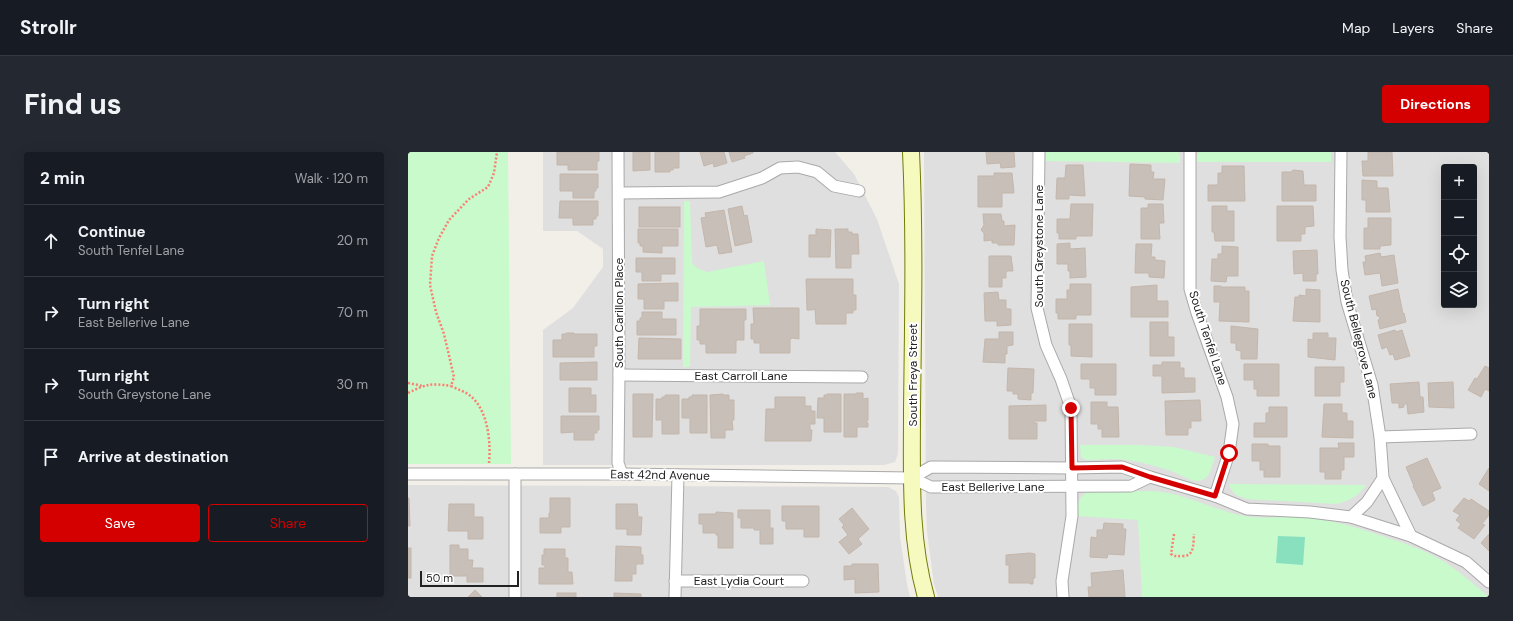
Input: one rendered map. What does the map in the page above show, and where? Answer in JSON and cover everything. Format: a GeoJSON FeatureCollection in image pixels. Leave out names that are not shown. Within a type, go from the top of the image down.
{"type":"FeatureCollection","features":[{"type":"Feature","properties":{"kind":"main road","name":"South Freya Street"},"geometry":{"type":"LineString","coordinates":[[911,152],[914,210],[912,478],[915,532],[921,580],[926,597]]}},
{"type":"Feature","properties":{"kind":"street","name":"South Carillon Place"},"geometry":{"type":"LineString","coordinates":[[618,152],[618,463],[622,474]]}},
{"type":"Feature","properties":{"kind":"street","name":"South Greystone Lane"},"geometry":{"type":"LineString","coordinates":[[1040,152],[1037,308],[1046,345],[1061,379],[1071,408],[1072,516],[1062,581],[1063,597]]}},
{"type":"Feature","properties":{"kind":"street","name":"South Tenfel Lane"},"geometry":{"type":"LineString","coordinates":[[1190,152],[1190,289],[1197,313],[1227,396],[1233,424],[1229,453],[1215,496]]}},
{"type":"Feature","properties":{"kind":"street","name":"South Bellegrove Lane"},"geometry":{"type":"LineString","coordinates":[[1341,152],[1340,237],[1342,270],[1347,302],[1372,385],[1380,438],[1383,478],[1411,536]]}},
{"type":"Feature","properties":{"kind":"street"},"geometry":{"type":"LineString","coordinates":[[619,194],[719,192],[762,178],[780,168],[798,167],[817,172],[834,186],[859,191]]}},
{"type":"Feature","properties":{"kind":"street","name":"East Carroll Lane"},"geometry":{"type":"LineString","coordinates":[[619,375],[862,377]]}},
{"type":"Feature","properties":{"kind":"street"},"geometry":{"type":"LineString","coordinates":[[1380,438],[1471,434]]}},
{"type":"Feature","properties":{"kind":"street","name":"East Bellerive Lane"},"geometry":{"type":"LineString","coordinates":[[912,478],[931,467],[1122,467],[1150,477],[1215,496],[1247,509],[1310,512],[1351,517],[1411,536],[1466,562],[1489,582]]}},
{"type":"Feature","properties":{"kind":"street","name":"East 42nd Avenue"},"geometry":{"type":"LineString","coordinates":[[408,474],[622,474],[912,478]]}},
{"type":"Feature","properties":{"kind":"street"},"geometry":{"type":"LineString","coordinates":[[515,597],[516,474]]}},
{"type":"Feature","properties":{"kind":"street"},"geometry":{"type":"LineString","coordinates":[[675,597],[678,475]]}},
{"type":"Feature","properties":{"kind":"street","name":"East Bellerive Lane"},"geometry":{"type":"LineString","coordinates":[[912,478],[931,488],[1072,488],[1131,486],[1150,477]]}},
{"type":"Feature","properties":{"kind":"street"},"geometry":{"type":"LineString","coordinates":[[1351,517],[1367,502],[1383,478]]}},
{"type":"Feature","properties":{"kind":"street","name":"East Lydia Court"},"geometry":{"type":"LineString","coordinates":[[675,581],[803,581]]}},
{"type":"Feature","properties":{"kind":"path"},"geometry":{"type":"LineString","coordinates":[[452,386],[454,377],[430,285],[432,256],[439,238],[449,220],[469,199],[488,187],[494,173],[496,152]]}},
{"type":"Feature","properties":{"kind":"path"},"geometry":{"type":"LineString","coordinates":[[408,383],[424,386]]}},
{"type":"Feature","properties":{"kind":"path"},"geometry":{"type":"LineString","coordinates":[[408,393],[433,384],[452,386],[469,394],[479,404],[490,437],[488,463]]}},
{"type":"Feature","properties":{"kind":"path"},"geometry":{"type":"LineString","coordinates":[[1174,534],[1171,554],[1176,556],[1190,555],[1192,551],[1194,534]]}},
{"type":"Feature","properties":{"kind":"shaded area"},"geometry":{"type":"Polygon","coordinates":[[[543,152],[835,152],[854,174],[877,219],[899,284],[898,454],[895,462],[884,465],[543,465],[543,330],[573,308],[603,267],[603,249],[577,231],[543,231],[543,152]]]}},
{"type":"Feature","properties":{"kind":"shaded area"},"geometry":{"type":"Polygon","coordinates":[[[924,152],[1489,152],[1489,597],[938,597],[934,584],[927,532],[924,152]]]}},
{"type":"Feature","properties":{"kind":"shaded area"},"geometry":{"type":"Polygon","coordinates":[[[408,485],[888,487],[896,491],[899,497],[900,537],[910,597],[408,597],[408,485]]]}},
{"type":"Feature","properties":{"kind":"green space"},"geometry":{"type":"Polygon","coordinates":[[[408,152],[508,152],[511,464],[408,464],[408,152]]]}},
{"type":"Feature","properties":{"kind":"green space"},"geometry":{"type":"Polygon","coordinates":[[[1045,152],[1178,152],[1180,155],[1180,163],[1045,161],[1045,152]]]}},
{"type":"Feature","properties":{"kind":"green space"},"geometry":{"type":"Polygon","coordinates":[[[1199,152],[1331,152],[1331,162],[1197,162],[1197,155],[1199,152]]]}},
{"type":"Feature","properties":{"kind":"green space"},"geometry":{"type":"Polygon","coordinates":[[[684,201],[690,201],[692,263],[697,268],[707,272],[764,261],[770,305],[691,307],[690,367],[683,367],[684,201]]]}},
{"type":"Feature","properties":{"kind":"green space"},"geometry":{"type":"Polygon","coordinates":[[[1080,445],[1139,445],[1174,447],[1215,457],[1211,470],[1207,476],[1202,480],[1195,481],[1171,471],[1138,462],[1116,459],[1086,460],[1081,457],[1080,445]]]}},
{"type":"Feature","properties":{"kind":"green space"},"geometry":{"type":"Polygon","coordinates":[[[1229,484],[1366,485],[1353,498],[1336,504],[1247,499],[1235,494],[1229,484]]]}},
{"type":"Feature","properties":{"kind":"green space"},"geometry":{"type":"Polygon","coordinates":[[[1151,491],[1175,494],[1221,510],[1244,516],[1260,518],[1300,517],[1336,522],[1364,530],[1431,554],[1457,571],[1489,597],[1142,597],[1138,520],[1077,516],[1080,499],[1088,492],[1151,491]]]}},
{"type":"Feature","properties":{"kind":"green space"},"geometry":{"type":"Polygon","coordinates":[[[1278,536],[1305,537],[1303,565],[1276,563],[1278,536]]]}},
{"type":"Feature","properties":{"kind":"building"},"geometry":{"type":"Polygon","coordinates":[[[557,152],[599,152],[597,170],[568,170],[568,165],[557,165],[557,152]]]}},
{"type":"Feature","properties":{"kind":"building"},"geometry":{"type":"Polygon","coordinates":[[[633,152],[650,152],[650,170],[633,171],[633,152]]]}},
{"type":"Feature","properties":{"kind":"building"},"geometry":{"type":"Polygon","coordinates":[[[655,152],[679,152],[679,168],[673,168],[670,172],[655,172],[655,152]]]}},
{"type":"Feature","properties":{"kind":"building"},"geometry":{"type":"Polygon","coordinates":[[[700,152],[724,152],[727,163],[714,167],[713,163],[704,166],[700,152]]]}},
{"type":"Feature","properties":{"kind":"building"},"geometry":{"type":"Polygon","coordinates":[[[729,152],[753,153],[744,156],[745,158],[732,162],[729,152]]]}},
{"type":"Feature","properties":{"kind":"building"},"geometry":{"type":"Polygon","coordinates":[[[986,152],[1014,152],[1015,167],[1001,168],[1000,163],[987,164],[986,152]]]}},
{"type":"Feature","properties":{"kind":"building"},"geometry":{"type":"Polygon","coordinates":[[[1368,152],[1392,152],[1393,176],[1363,176],[1362,161],[1368,161],[1368,152]]]}},
{"type":"Feature","properties":{"kind":"building"},"geometry":{"type":"Polygon","coordinates":[[[1130,164],[1151,165],[1151,172],[1154,172],[1153,179],[1165,179],[1163,200],[1129,196],[1130,164]]]}},
{"type":"Feature","properties":{"kind":"building"},"geometry":{"type":"Polygon","coordinates":[[[1066,165],[1083,165],[1085,196],[1069,195],[1069,199],[1056,199],[1057,178],[1065,178],[1066,165]]]}},
{"type":"Feature","properties":{"kind":"building"},"geometry":{"type":"Polygon","coordinates":[[[1222,166],[1244,166],[1245,201],[1208,201],[1208,185],[1218,185],[1218,173],[1222,173],[1222,166]]]}},
{"type":"Feature","properties":{"kind":"building"},"geometry":{"type":"Polygon","coordinates":[[[1293,170],[1303,171],[1304,185],[1316,185],[1316,201],[1282,201],[1282,172],[1291,172],[1293,170]]]}},
{"type":"Feature","properties":{"kind":"building"},"geometry":{"type":"Polygon","coordinates":[[[994,173],[1012,173],[1014,193],[1002,193],[1002,207],[978,207],[978,176],[994,176],[994,173]]]}},
{"type":"Feature","properties":{"kind":"building"},"geometry":{"type":"Polygon","coordinates":[[[560,174],[598,174],[598,188],[594,191],[594,198],[573,198],[573,191],[560,191],[560,174]]]}},
{"type":"Feature","properties":{"kind":"building"},"geometry":{"type":"Polygon","coordinates":[[[1362,180],[1377,181],[1377,188],[1388,188],[1390,212],[1366,212],[1366,200],[1362,200],[1362,180]]]}},
{"type":"Feature","properties":{"kind":"building"},"geometry":{"type":"Polygon","coordinates":[[[560,201],[598,201],[598,216],[596,216],[596,219],[593,219],[593,225],[573,225],[573,218],[559,218],[560,201]]]}},
{"type":"Feature","properties":{"kind":"building"},"geometry":{"type":"Polygon","coordinates":[[[1071,204],[1093,204],[1092,236],[1076,236],[1076,239],[1059,239],[1059,233],[1057,233],[1057,219],[1070,219],[1071,204]]]}},
{"type":"Feature","properties":{"kind":"building"},"geometry":{"type":"Polygon","coordinates":[[[1148,204],[1163,204],[1164,223],[1159,223],[1160,239],[1141,239],[1141,208],[1148,208],[1148,204]]]}},
{"type":"Feature","properties":{"kind":"building"},"geometry":{"type":"Polygon","coordinates":[[[742,206],[744,216],[747,215],[752,242],[735,246],[728,209],[742,206]]]}},
{"type":"Feature","properties":{"kind":"building"},"geometry":{"type":"Polygon","coordinates":[[[1212,206],[1227,206],[1227,211],[1234,211],[1234,241],[1215,241],[1214,232],[1212,232],[1212,206]]]}},
{"type":"Feature","properties":{"kind":"building"},"geometry":{"type":"Polygon","coordinates":[[[1277,206],[1313,206],[1314,226],[1305,227],[1305,234],[1301,234],[1301,241],[1277,241],[1277,206]]]}},
{"type":"Feature","properties":{"kind":"building"},"geometry":{"type":"Polygon","coordinates":[[[639,207],[680,207],[680,227],[639,227],[639,207]]]}},
{"type":"Feature","properties":{"kind":"building"},"geometry":{"type":"Polygon","coordinates":[[[724,210],[732,252],[719,254],[717,245],[706,247],[701,218],[706,217],[705,213],[724,210]]]}},
{"type":"Feature","properties":{"kind":"building"},"geometry":{"type":"Polygon","coordinates":[[[983,214],[1001,214],[1002,221],[1004,221],[1004,226],[1015,225],[1014,245],[998,245],[998,243],[992,243],[992,240],[984,241],[984,233],[981,230],[984,225],[983,214]]]}},
{"type":"Feature","properties":{"kind":"building"},"geometry":{"type":"Polygon","coordinates":[[[1368,218],[1391,218],[1391,245],[1380,246],[1380,249],[1364,249],[1364,228],[1368,228],[1368,218]]]}},
{"type":"Feature","properties":{"kind":"building"},"geometry":{"type":"Polygon","coordinates":[[[638,229],[678,229],[678,246],[662,246],[662,253],[643,252],[643,246],[640,246],[640,243],[638,243],[638,229]]]}},
{"type":"Feature","properties":{"kind":"building"},"geometry":{"type":"Polygon","coordinates":[[[816,229],[831,230],[830,257],[809,257],[809,235],[816,235],[816,229]]]}},
{"type":"Feature","properties":{"kind":"building"},"geometry":{"type":"Polygon","coordinates":[[[835,229],[848,229],[848,232],[852,232],[852,234],[858,234],[859,254],[851,254],[851,268],[836,268],[835,229]]]}},
{"type":"Feature","properties":{"kind":"building"},"geometry":{"type":"Polygon","coordinates":[[[1070,243],[1070,249],[1085,248],[1086,277],[1070,278],[1068,264],[1057,264],[1057,244],[1070,243]]]}},
{"type":"Feature","properties":{"kind":"building"},"geometry":{"type":"Polygon","coordinates":[[[1136,244],[1152,244],[1151,257],[1155,257],[1155,260],[1165,261],[1164,278],[1149,277],[1149,273],[1135,273],[1136,244]]]}},
{"type":"Feature","properties":{"kind":"building"},"geometry":{"type":"Polygon","coordinates":[[[1222,246],[1238,247],[1238,276],[1227,276],[1226,282],[1211,281],[1212,259],[1218,259],[1218,254],[1222,254],[1222,246]]]}},
{"type":"Feature","properties":{"kind":"building"},"geometry":{"type":"Polygon","coordinates":[[[1317,250],[1318,274],[1316,274],[1316,281],[1303,281],[1303,273],[1294,274],[1293,251],[1317,250]]]}},
{"type":"Feature","properties":{"kind":"building"},"geometry":{"type":"Polygon","coordinates":[[[1380,253],[1381,257],[1394,255],[1398,283],[1382,286],[1380,273],[1365,275],[1363,262],[1366,262],[1365,256],[1380,253]]]}},
{"type":"Feature","properties":{"kind":"building"},"geometry":{"type":"Polygon","coordinates":[[[989,256],[1011,256],[1013,271],[1006,271],[1006,278],[1002,278],[1002,287],[989,287],[989,256]]]}},
{"type":"Feature","properties":{"kind":"building"},"geometry":{"type":"Polygon","coordinates":[[[636,258],[675,258],[675,274],[661,274],[661,281],[642,281],[642,272],[636,272],[636,258]]]}},
{"type":"Feature","properties":{"kind":"building"},"geometry":{"type":"Polygon","coordinates":[[[806,279],[853,279],[853,295],[856,295],[856,310],[853,310],[853,313],[846,313],[846,324],[816,324],[815,309],[807,310],[806,279]]]}},
{"type":"Feature","properties":{"kind":"building"},"geometry":{"type":"Polygon","coordinates":[[[678,283],[678,301],[664,301],[664,309],[644,309],[644,299],[638,299],[638,284],[678,283]]]}},
{"type":"Feature","properties":{"kind":"building"},"geometry":{"type":"Polygon","coordinates":[[[1070,284],[1091,284],[1091,315],[1076,315],[1076,319],[1058,319],[1058,313],[1056,313],[1056,299],[1067,299],[1067,290],[1070,290],[1070,284]]]}},
{"type":"Feature","properties":{"kind":"building"},"geometry":{"type":"Polygon","coordinates":[[[1157,285],[1157,301],[1168,301],[1168,317],[1131,317],[1131,287],[1157,285]]]}},
{"type":"Feature","properties":{"kind":"building"},"geometry":{"type":"Polygon","coordinates":[[[1214,286],[1245,287],[1245,291],[1249,291],[1249,322],[1219,321],[1220,302],[1214,302],[1214,286]]]}},
{"type":"Feature","properties":{"kind":"building"},"geometry":{"type":"Polygon","coordinates":[[[1306,289],[1320,290],[1320,322],[1293,321],[1295,297],[1299,297],[1299,295],[1306,296],[1306,289]]]}},
{"type":"Feature","properties":{"kind":"building"},"geometry":{"type":"Polygon","coordinates":[[[1398,289],[1406,322],[1380,329],[1378,320],[1380,319],[1379,316],[1377,316],[1376,309],[1372,310],[1369,296],[1398,289]]]}},
{"type":"Feature","properties":{"kind":"building"},"geometry":{"type":"Polygon","coordinates":[[[998,292],[999,300],[1006,300],[1006,309],[1011,309],[1011,325],[997,326],[997,321],[985,321],[984,293],[998,292]]]}},
{"type":"Feature","properties":{"kind":"building"},"geometry":{"type":"Polygon","coordinates":[[[753,308],[799,308],[799,339],[792,338],[790,340],[790,353],[760,353],[760,343],[754,343],[754,339],[751,339],[751,324],[754,324],[753,308]]]}},
{"type":"Feature","properties":{"kind":"building"},"geometry":{"type":"Polygon","coordinates":[[[700,309],[746,309],[746,320],[744,320],[744,340],[736,341],[736,353],[706,353],[706,344],[700,344],[700,340],[697,340],[697,326],[700,326],[700,309]]]}},
{"type":"Feature","properties":{"kind":"building"},"geometry":{"type":"Polygon","coordinates":[[[642,312],[662,312],[662,319],[676,319],[676,335],[637,335],[637,321],[640,321],[640,318],[642,318],[642,312]]]}},
{"type":"Feature","properties":{"kind":"building"},"geometry":{"type":"Polygon","coordinates":[[[1150,322],[1168,322],[1168,337],[1174,337],[1174,356],[1150,356],[1150,322]]]}},
{"type":"Feature","properties":{"kind":"building"},"geometry":{"type":"Polygon","coordinates":[[[1069,324],[1092,324],[1092,357],[1071,356],[1071,345],[1069,345],[1069,324]]]}},
{"type":"Feature","properties":{"kind":"building"},"geometry":{"type":"Polygon","coordinates":[[[1231,326],[1258,329],[1257,359],[1241,359],[1241,351],[1236,350],[1236,343],[1231,343],[1231,326]]]}},
{"type":"Feature","properties":{"kind":"building"},"geometry":{"type":"Polygon","coordinates":[[[1395,330],[1396,332],[1402,330],[1410,356],[1395,360],[1393,354],[1390,355],[1387,347],[1382,349],[1378,335],[1395,330]]]}},
{"type":"Feature","properties":{"kind":"building"},"geometry":{"type":"Polygon","coordinates":[[[999,332],[1013,332],[1013,345],[1007,346],[1005,363],[983,362],[985,339],[999,339],[999,332]]]}},
{"type":"Feature","properties":{"kind":"building"},"geometry":{"type":"Polygon","coordinates":[[[1313,333],[1328,333],[1328,338],[1336,338],[1335,360],[1308,357],[1308,339],[1313,340],[1313,333]]]}},
{"type":"Feature","properties":{"kind":"building"},"geometry":{"type":"Polygon","coordinates":[[[562,334],[597,334],[597,346],[594,346],[594,357],[553,357],[553,340],[562,340],[562,334]]]}},
{"type":"Feature","properties":{"kind":"building"},"geometry":{"type":"Polygon","coordinates":[[[639,338],[681,339],[681,359],[638,359],[639,338]]]}},
{"type":"Feature","properties":{"kind":"building"},"geometry":{"type":"Polygon","coordinates":[[[597,362],[597,380],[560,380],[560,363],[597,362]]]}},
{"type":"Feature","properties":{"kind":"building"},"geometry":{"type":"Polygon","coordinates":[[[1162,362],[1180,362],[1180,368],[1184,368],[1184,378],[1195,378],[1195,392],[1162,393],[1162,376],[1153,376],[1153,365],[1162,365],[1162,362]]]}},
{"type":"Feature","properties":{"kind":"building"},"geometry":{"type":"Polygon","coordinates":[[[1081,364],[1116,364],[1116,395],[1095,395],[1095,388],[1090,388],[1090,379],[1081,379],[1081,364]]]}},
{"type":"Feature","properties":{"kind":"building"},"geometry":{"type":"Polygon","coordinates":[[[1244,364],[1279,364],[1279,396],[1257,396],[1257,389],[1254,389],[1254,380],[1244,380],[1244,364]]]}},
{"type":"Feature","properties":{"kind":"building"},"geometry":{"type":"Polygon","coordinates":[[[1485,366],[1489,368],[1489,391],[1485,389],[1481,397],[1468,390],[1475,378],[1477,379],[1485,366]]]}},
{"type":"Feature","properties":{"kind":"building"},"geometry":{"type":"Polygon","coordinates":[[[1315,367],[1344,367],[1344,382],[1340,382],[1340,396],[1315,396],[1315,367]]]}},
{"type":"Feature","properties":{"kind":"building"},"geometry":{"type":"Polygon","coordinates":[[[1008,368],[1034,369],[1033,393],[1031,393],[1031,400],[1018,399],[1018,394],[1013,394],[1013,391],[1007,391],[1008,368]]]}},
{"type":"Feature","properties":{"kind":"building"},"geometry":{"type":"Polygon","coordinates":[[[1419,382],[1420,397],[1423,397],[1424,412],[1408,414],[1407,404],[1404,404],[1404,407],[1399,408],[1399,403],[1392,403],[1390,384],[1419,382]]]}},
{"type":"Feature","properties":{"kind":"building"},"geometry":{"type":"Polygon","coordinates":[[[1453,382],[1454,408],[1429,407],[1428,383],[1453,382]]]}},
{"type":"Feature","properties":{"kind":"building"},"geometry":{"type":"Polygon","coordinates":[[[569,388],[591,388],[591,395],[596,395],[596,412],[569,412],[569,388]]]}},
{"type":"Feature","properties":{"kind":"building"},"geometry":{"type":"Polygon","coordinates":[[[863,393],[863,399],[868,398],[868,427],[857,427],[857,437],[844,437],[844,394],[863,393]]]}},
{"type":"Feature","properties":{"kind":"building"},"geometry":{"type":"Polygon","coordinates":[[[633,394],[653,394],[652,437],[633,437],[633,394]]]}},
{"type":"Feature","properties":{"kind":"building"},"geometry":{"type":"Polygon","coordinates":[[[841,394],[841,432],[824,432],[824,418],[817,418],[818,398],[824,398],[824,395],[841,394]]]}},
{"type":"Feature","properties":{"kind":"building"},"geometry":{"type":"Polygon","coordinates":[[[665,395],[679,395],[679,434],[662,434],[662,420],[656,420],[656,399],[662,399],[665,395]]]}},
{"type":"Feature","properties":{"kind":"building"},"geometry":{"type":"Polygon","coordinates":[[[692,395],[707,395],[707,433],[690,433],[690,418],[682,418],[682,399],[689,399],[692,395]]]}},
{"type":"Feature","properties":{"kind":"building"},"geometry":{"type":"Polygon","coordinates":[[[710,395],[729,395],[729,400],[734,400],[734,420],[732,420],[733,430],[725,430],[725,438],[711,438],[710,395]]]}},
{"type":"Feature","properties":{"kind":"building"},"geometry":{"type":"Polygon","coordinates":[[[775,397],[805,397],[805,406],[811,406],[811,411],[815,411],[815,424],[810,424],[810,430],[812,430],[811,441],[765,441],[766,409],[775,409],[775,397]]]}},
{"type":"Feature","properties":{"kind":"building"},"geometry":{"type":"Polygon","coordinates":[[[1200,400],[1201,421],[1191,421],[1191,428],[1188,428],[1188,435],[1166,435],[1165,401],[1200,400]]]}},
{"type":"Feature","properties":{"kind":"building"},"geometry":{"type":"Polygon","coordinates":[[[1091,402],[1107,402],[1107,407],[1118,407],[1119,437],[1102,437],[1102,429],[1098,429],[1098,424],[1091,424],[1091,402]]]}},
{"type":"Feature","properties":{"kind":"building"},"geometry":{"type":"Polygon","coordinates":[[[1324,404],[1342,404],[1342,413],[1347,413],[1347,421],[1353,421],[1353,438],[1322,437],[1324,404]]]}},
{"type":"Feature","properties":{"kind":"building"},"geometry":{"type":"Polygon","coordinates":[[[1046,405],[1046,421],[1034,421],[1034,423],[1037,423],[1037,439],[1009,439],[1009,406],[1046,405]]]}},
{"type":"Feature","properties":{"kind":"building"},"geometry":{"type":"Polygon","coordinates":[[[1269,407],[1287,407],[1287,437],[1254,437],[1254,423],[1266,423],[1266,413],[1269,413],[1269,407]]]}},
{"type":"Feature","properties":{"kind":"building"},"geometry":{"type":"Polygon","coordinates":[[[561,416],[599,416],[599,430],[597,430],[597,433],[594,433],[594,440],[574,440],[574,432],[561,433],[561,416]]]}},
{"type":"Feature","properties":{"kind":"building"},"geometry":{"type":"Polygon","coordinates":[[[1338,443],[1354,443],[1354,457],[1344,457],[1344,470],[1341,470],[1341,479],[1325,479],[1325,472],[1320,472],[1320,448],[1339,448],[1338,443]]]}},
{"type":"Feature","properties":{"kind":"building"},"geometry":{"type":"Polygon","coordinates":[[[1252,444],[1280,446],[1280,477],[1264,477],[1264,470],[1260,470],[1260,461],[1252,461],[1252,444]]]}},
{"type":"Feature","properties":{"kind":"building"},"geometry":{"type":"Polygon","coordinates":[[[1427,458],[1441,488],[1432,492],[1435,500],[1423,506],[1406,467],[1427,458]]]}},
{"type":"Feature","properties":{"kind":"building"},"geometry":{"type":"Polygon","coordinates":[[[1489,468],[1489,491],[1479,484],[1489,468]]]}},
{"type":"Feature","properties":{"kind":"building"},"geometry":{"type":"Polygon","coordinates":[[[409,498],[410,526],[408,526],[409,498]]]}},
{"type":"Feature","properties":{"kind":"building"},"geometry":{"type":"Polygon","coordinates":[[[550,498],[570,498],[570,527],[561,527],[561,533],[540,533],[540,518],[549,518],[550,498]]]}},
{"type":"Feature","properties":{"kind":"building"},"geometry":{"type":"Polygon","coordinates":[[[1464,498],[1469,501],[1471,499],[1489,511],[1489,515],[1482,524],[1485,525],[1474,539],[1458,528],[1461,524],[1456,520],[1460,515],[1453,511],[1464,498]]]}},
{"type":"Feature","properties":{"kind":"building"},"geometry":{"type":"Polygon","coordinates":[[[449,504],[474,504],[474,517],[483,517],[483,539],[468,539],[468,531],[448,531],[449,504]]]}},
{"type":"Feature","properties":{"kind":"building"},"geometry":{"type":"Polygon","coordinates":[[[616,504],[637,504],[638,517],[642,517],[641,535],[627,535],[627,529],[616,529],[616,504]]]}},
{"type":"Feature","properties":{"kind":"building"},"geometry":{"type":"Polygon","coordinates":[[[782,506],[819,506],[819,537],[804,537],[804,529],[786,529],[786,521],[782,521],[782,506]]]}},
{"type":"Feature","properties":{"kind":"building"},"geometry":{"type":"Polygon","coordinates":[[[852,508],[869,529],[858,539],[862,544],[849,554],[839,542],[848,535],[842,527],[844,525],[839,519],[852,508]]]}},
{"type":"Feature","properties":{"kind":"building"},"geometry":{"type":"Polygon","coordinates":[[[738,510],[770,510],[770,528],[773,528],[773,544],[760,544],[760,530],[754,530],[754,528],[741,528],[741,518],[738,518],[738,510]]]}},
{"type":"Feature","properties":{"kind":"building"},"geometry":{"type":"Polygon","coordinates":[[[716,512],[733,513],[733,548],[718,548],[718,535],[716,535],[716,533],[703,533],[703,524],[699,524],[699,514],[716,514],[716,512]]]}},
{"type":"Feature","properties":{"kind":"building"},"geometry":{"type":"Polygon","coordinates":[[[1104,523],[1123,524],[1123,529],[1126,529],[1124,555],[1108,554],[1107,558],[1090,557],[1091,537],[1097,538],[1097,530],[1103,530],[1104,523]]]}},
{"type":"Feature","properties":{"kind":"building"},"geometry":{"type":"Polygon","coordinates":[[[1489,534],[1489,551],[1481,543],[1489,534]]]}},
{"type":"Feature","properties":{"kind":"building"},"geometry":{"type":"Polygon","coordinates":[[[450,545],[459,545],[459,549],[468,549],[468,560],[473,560],[472,568],[483,568],[483,582],[467,582],[467,576],[450,576],[450,545]]]}},
{"type":"Feature","properties":{"kind":"building"},"geometry":{"type":"Polygon","coordinates":[[[616,546],[641,547],[643,564],[636,564],[636,574],[632,574],[632,581],[615,581],[616,546]]]}},
{"type":"Feature","properties":{"kind":"building"},"geometry":{"type":"Polygon","coordinates":[[[408,548],[411,548],[411,578],[408,578],[408,548]]]}},
{"type":"Feature","properties":{"kind":"building"},"geometry":{"type":"Polygon","coordinates":[[[544,549],[565,549],[565,558],[568,558],[568,572],[572,572],[573,584],[539,584],[539,568],[545,568],[545,565],[542,565],[542,555],[544,555],[544,549]]]}},
{"type":"Feature","properties":{"kind":"building"},"geometry":{"type":"Polygon","coordinates":[[[1035,554],[1035,578],[1033,578],[1033,584],[1009,583],[1009,565],[1006,565],[1006,555],[1035,554]]]}},
{"type":"Feature","properties":{"kind":"building"},"geometry":{"type":"Polygon","coordinates":[[[852,564],[878,564],[879,592],[855,593],[855,579],[844,580],[844,566],[852,566],[852,564]]]}},
{"type":"Feature","properties":{"kind":"building"},"geometry":{"type":"Polygon","coordinates":[[[1123,570],[1125,597],[1089,597],[1088,587],[1092,587],[1091,573],[1123,570]]]}},
{"type":"Feature","properties":{"kind":"building"},"geometry":{"type":"Polygon","coordinates":[[[475,590],[482,597],[468,597],[475,590]]]}},
{"type":"Feature","properties":{"kind":"building"},"geometry":{"type":"Polygon","coordinates":[[[557,593],[576,593],[576,597],[557,597],[557,593]]]}},
{"type":"Feature","properties":{"kind":"building"},"geometry":{"type":"Polygon","coordinates":[[[614,593],[641,594],[641,597],[614,597],[614,593]]]}},
{"type":"Feature","properties":{"kind":"route"},"geometry":{"type":"LineString","coordinates":[[1071,408],[1072,468],[1122,467],[1150,477],[1215,496],[1229,453]]}}]}
